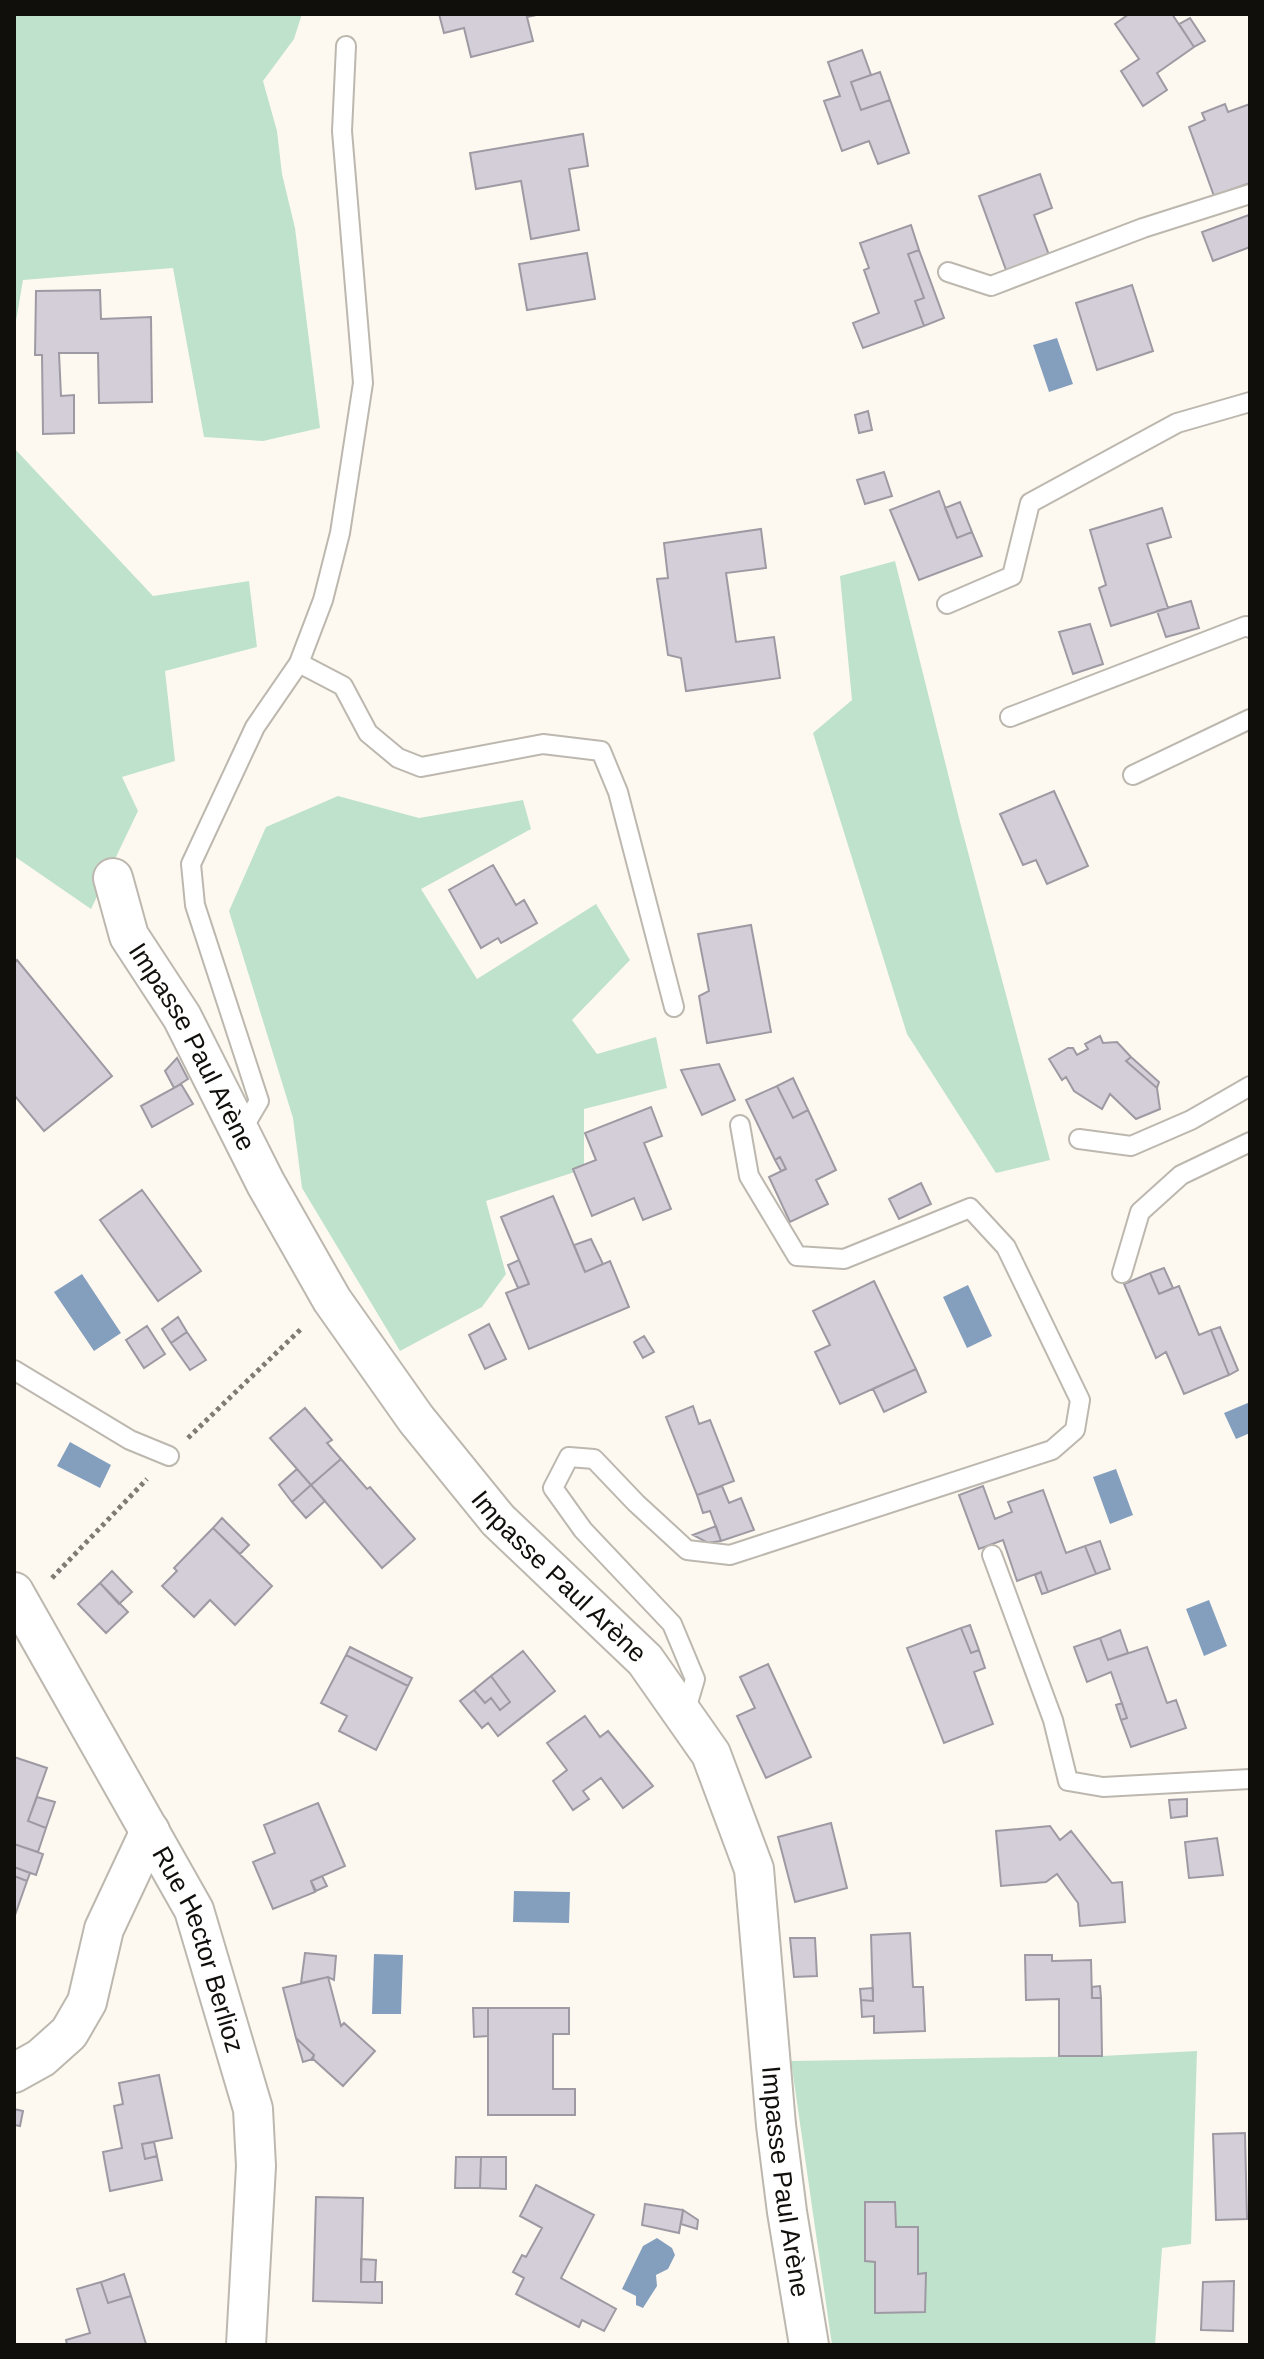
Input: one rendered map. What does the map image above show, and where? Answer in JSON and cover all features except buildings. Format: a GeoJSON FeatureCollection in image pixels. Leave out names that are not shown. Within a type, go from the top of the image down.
{"type":"FeatureCollection","features":[{"type":"Feature","properties":{"kind":"street","name":"Impasse Paul Arène"},"geometry":{"type":"LineString","coordinates":[[113,878],[129,936],[182,1017],[266,1184],[332,1300],[416,1419],[498,1520],[645,1660],[711,1754],[754,1869],[776,2125],[809,2345]]}},
{"type":"Feature","properties":{"kind":"street","name":"Rue Hector Berlioz"},"geometry":{"type":"LineString","coordinates":[[14,1592],[194,1910],[253,2109],[256,2166],[246,2345]]}},
{"type":"Feature","properties":{"kind":"street"},"geometry":{"type":"LineString","coordinates":[[14,2073],[41,2058],[69,2033],[87,2002],[104,1929],[150,1831]]}},
{"type":"Feature","properties":{"kind":"lane"},"geometry":{"type":"LineString","coordinates":[[240,1133],[259,1101],[195,905],[191,864],[255,727],[299,663],[323,600],[340,533],[363,383],[342,131],[346,46]]}},
{"type":"Feature","properties":{"kind":"lane"},"geometry":{"type":"LineString","coordinates":[[948,272],[991,286],[1143,228],[1250,194]]}},
{"type":"Feature","properties":{"kind":"lane"},"geometry":{"type":"LineString","coordinates":[[947,604],[1012,576],[1030,503],[1177,423],[1250,402]]}},
{"type":"Feature","properties":{"kind":"lane"},"geometry":{"type":"LineString","coordinates":[[1010,717],[1246,626],[1250,628]]}},
{"type":"Feature","properties":{"kind":"lane"},"geometry":{"type":"LineString","coordinates":[[299,663],[343,686],[368,733],[398,758],[421,767],[543,744],[601,751],[618,792],[674,1007]]}},
{"type":"Feature","properties":{"kind":"lane"},"geometry":{"type":"LineString","coordinates":[[1133,775],[1250,719]]}},
{"type":"Feature","properties":{"kind":"lane"},"geometry":{"type":"LineString","coordinates":[[1079,1139],[1131,1146],[1191,1120],[1250,1086]]}},
{"type":"Feature","properties":{"kind":"lane"},"geometry":{"type":"LineString","coordinates":[[684,1716],[695,1679],[672,1624],[583,1530],[553,1488],[569,1457],[594,1459],[687,1550],[730,1555],[1052,1450],[1075,1430],[1080,1400],[1006,1247],[970,1208],[844,1259],[797,1256],[749,1176],[740,1125]]}},
{"type":"Feature","properties":{"kind":"lane"},"geometry":{"type":"LineString","coordinates":[[1122,1273],[1140,1212],[1181,1175],[1250,1142]]}},
{"type":"Feature","properties":{"kind":"lane"},"geometry":{"type":"LineString","coordinates":[[14,1370],[130,1440],[169,1456]]}},
{"type":"Feature","properties":{"kind":"lane"},"geometry":{"type":"LineString","coordinates":[[992,1555],[1053,1720],[1068,1781],[1103,1787],[1250,1779]]}},
{"type":"Feature","properties":{"kind":"green space"},"geometry":{"type":"Polygon","coordinates":[[[14,14],[302,14],[294,39],[263,81],[277,131],[282,174],[295,228],[320,428],[263,441],[204,437],[173,268],[23,280],[14,333],[14,14]]]}},
{"type":"Feature","properties":{"kind":"green space"},"geometry":{"type":"Polygon","coordinates":[[[14,448],[153,596],[249,581],[257,647],[165,671],[175,761],[122,777],[138,811],[91,909],[14,856],[14,448]]]}},
{"type":"Feature","properties":{"kind":"green space"},"geometry":{"type":"Polygon","coordinates":[[[895,561],[960,822],[1050,1160],[996,1173],[907,1034],[813,733],[852,700],[840,576],[895,561]]]}},
{"type":"Feature","properties":{"kind":"green space"},"geometry":{"type":"Polygon","coordinates":[[[338,796],[419,818],[523,800],[531,829],[421,889],[477,979],[596,904],[630,960],[572,1020],[597,1054],[656,1037],[667,1088],[584,1109],[584,1169],[486,1201],[506,1274],[482,1307],[400,1351],[302,1188],[293,1118],[229,911],[266,827],[338,796]]]}},
{"type":"Feature","properties":{"kind":"green space"},"geometry":{"type":"Polygon","coordinates":[[[1197,2051],[1191,2244],[1162,2248],[1155,2345],[832,2345],[791,2061],[1102,2056],[1197,2051]]]}},
{"type":"Feature","properties":{"kind":"water"},"geometry":{"type":"Polygon","coordinates":[[[1057,338],[1073,384],[1049,392],[1033,345],[1057,338]]]}},
{"type":"Feature","properties":{"kind":"water"},"geometry":{"type":"Polygon","coordinates":[[[82,1274],[121,1333],[94,1351],[54,1292],[82,1274]]]}},
{"type":"Feature","properties":{"kind":"water"},"geometry":{"type":"Polygon","coordinates":[[[968,1285],[992,1336],[967,1348],[943,1297],[968,1285]]]}},
{"type":"Feature","properties":{"kind":"water"},"geometry":{"type":"Polygon","coordinates":[[[1250,1402],[1250,1433],[1236,1439],[1224,1413],[1250,1402]]]}},
{"type":"Feature","properties":{"kind":"water"},"geometry":{"type":"Polygon","coordinates":[[[70,1442],[111,1465],[100,1488],[57,1466],[70,1442]]]}},
{"type":"Feature","properties":{"kind":"water"},"geometry":{"type":"Polygon","coordinates":[[[1116,1469],[1133,1515],[1110,1524],[1093,1477],[1116,1469]]]}},
{"type":"Feature","properties":{"kind":"water"},"geometry":{"type":"Polygon","coordinates":[[[1209,1600],[1227,1646],[1204,1656],[1186,1609],[1209,1600]]]}},
{"type":"Feature","properties":{"kind":"water"},"geometry":{"type":"Polygon","coordinates":[[[514,1891],[570,1892],[569,1923],[513,1922],[514,1891]]]}},
{"type":"Feature","properties":{"kind":"water"},"geometry":{"type":"Polygon","coordinates":[[[374,1954],[403,1955],[401,2014],[372,2014],[374,1954]]]}},
{"type":"Feature","properties":{"kind":"water"},"geometry":{"type":"Polygon","coordinates":[[[657,2238],[672,2248],[675,2255],[668,2269],[656,2275],[657,2286],[643,2308],[636,2305],[636,2296],[622,2289],[643,2246],[657,2238]]]}}]}
